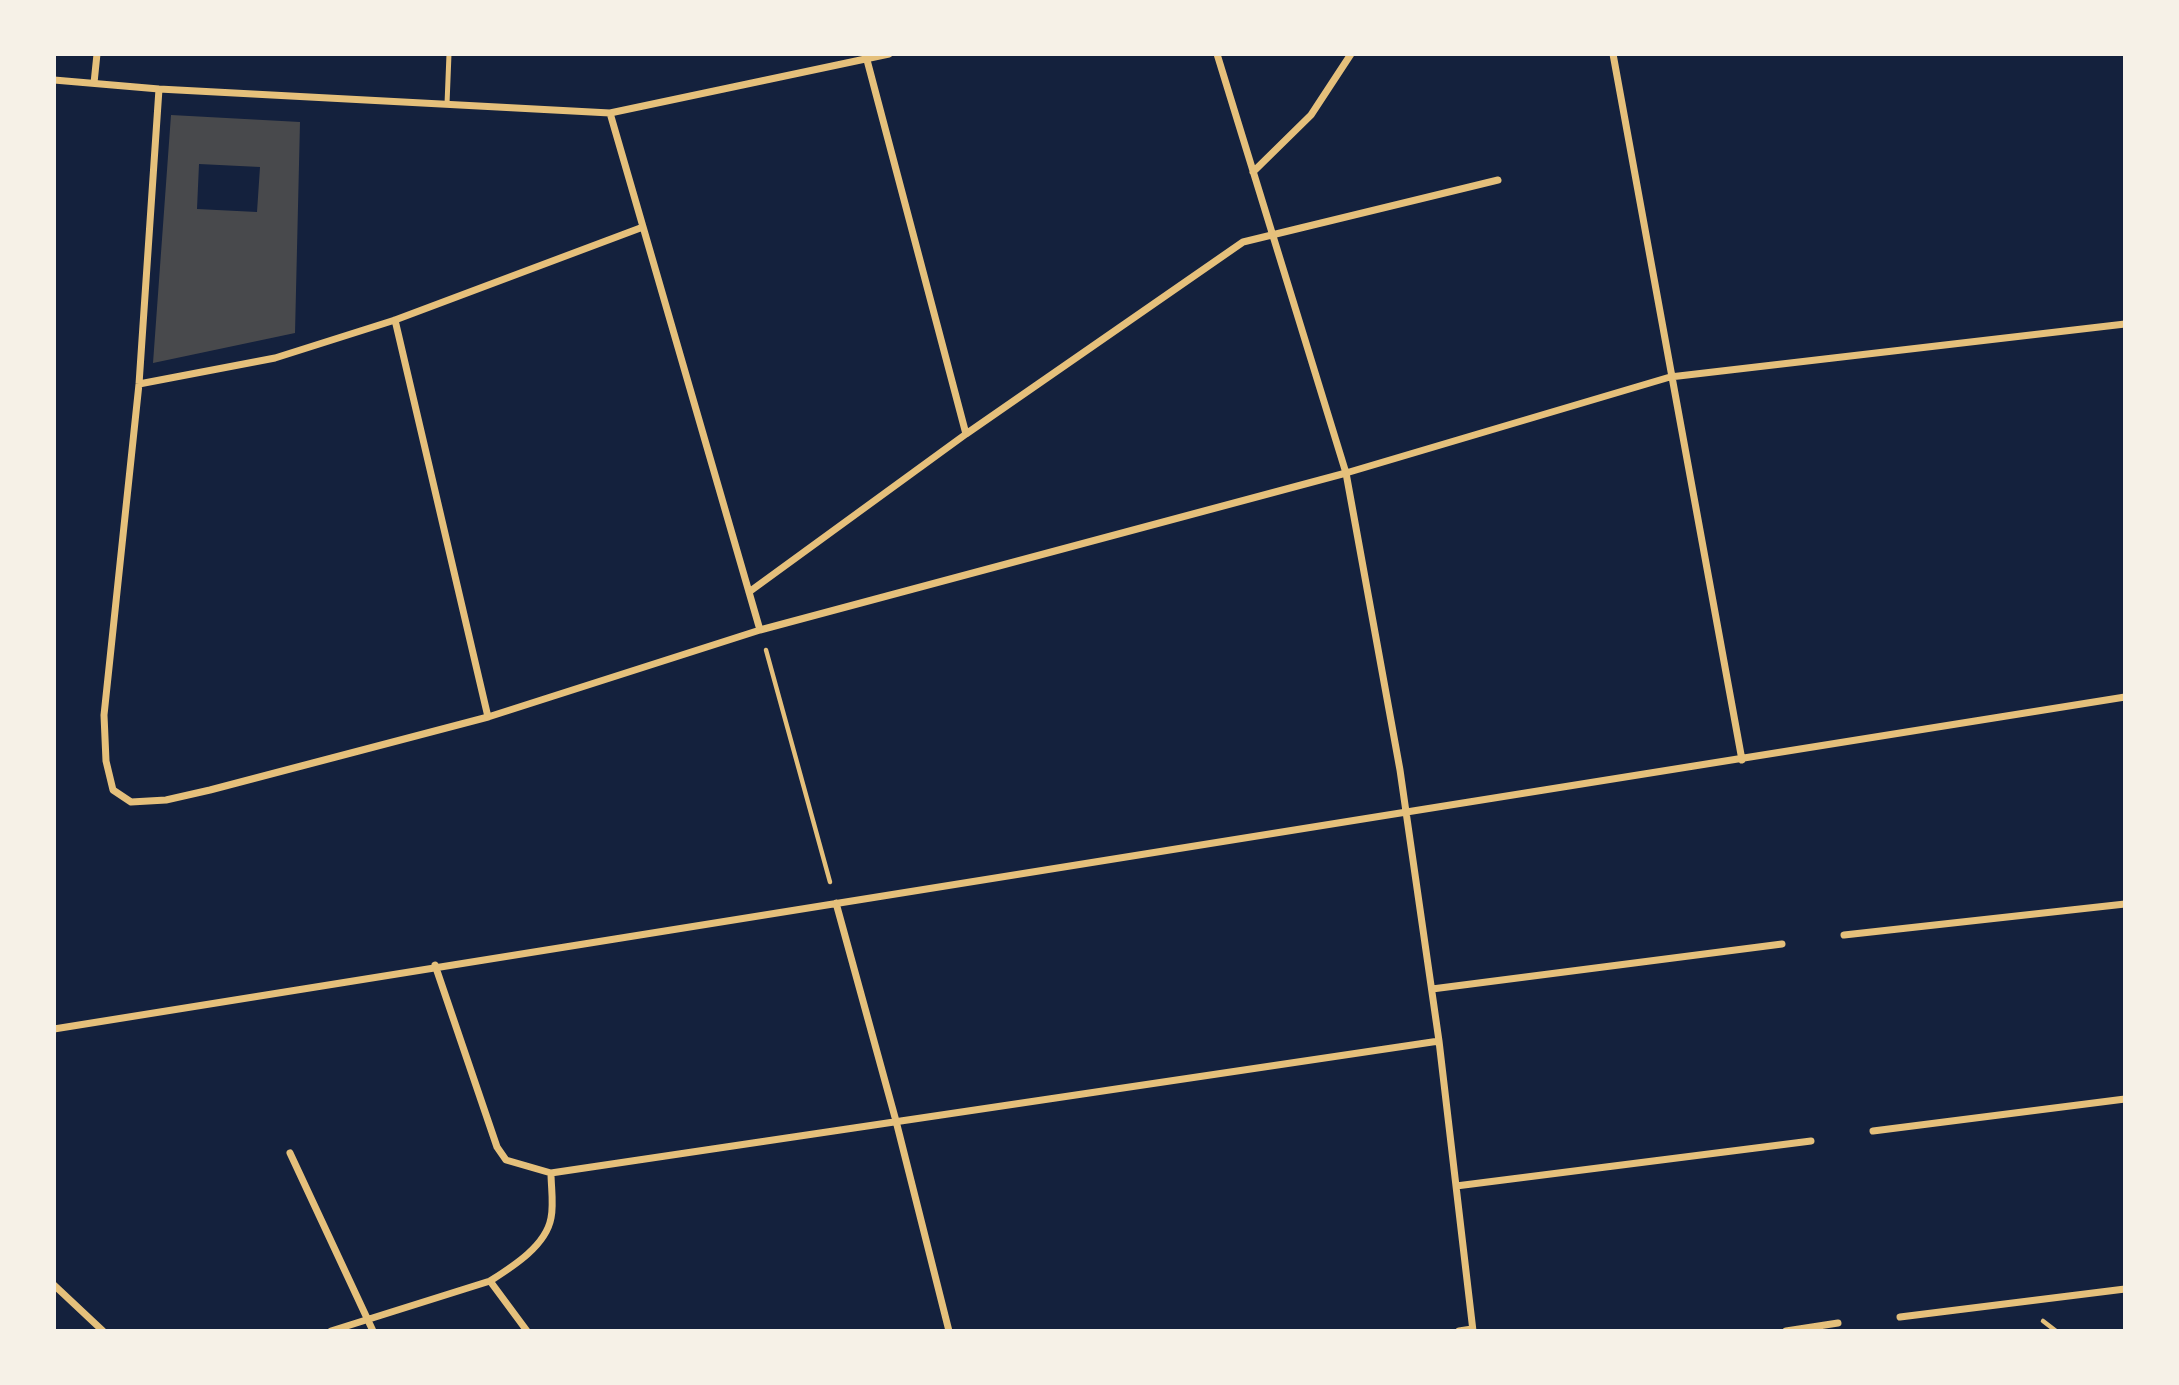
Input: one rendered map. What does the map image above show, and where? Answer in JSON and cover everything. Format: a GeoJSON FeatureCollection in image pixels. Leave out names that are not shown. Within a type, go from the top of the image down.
{"type":"FeatureCollection","features":[{"type":"Feature","properties":{"kind":"street"},"geometry":{"type":"LineString","coordinates":[[94,83],[97,54]]}},
{"type":"Feature","properties":{"kind":"street"},"geometry":{"type":"LineString","coordinates":[[54,80],[159,89],[610,113],[889,54]]}},
{"type":"Feature","properties":{"kind":"street"},"geometry":{"type":"LineString","coordinates":[[1217,54],[1346,473],[1407,815],[1439,1041],[1473,1330],[1459,1331]]}},
{"type":"Feature","properties":{"kind":"street"},"geometry":{"type":"LineString","coordinates":[[1253,172],[1311,115],[1351,54]]}},
{"type":"Feature","properties":{"kind":"street"},"geometry":{"type":"LineString","coordinates":[[1613,54],[1742,760]]}},
{"type":"Feature","properties":{"kind":"street"},"geometry":{"type":"LineString","coordinates":[[867,60],[966,434]]}},
{"type":"Feature","properties":{"kind":"street"},"geometry":{"type":"LineString","coordinates":[[159,89],[139,384],[104,715],[108,776],[113,790],[131,802],[166,800],[210,790],[488,717],[760,630],[1346,473],[1670,377],[2125,324]]}},
{"type":"Feature","properties":{"kind":"street"},"geometry":{"type":"LineString","coordinates":[[610,113],[760,630]]}},
{"type":"Feature","properties":{"kind":"street"},"geometry":{"type":"LineString","coordinates":[[750,592],[966,434],[1243,242],[1498,180]]}},
{"type":"Feature","properties":{"kind":"street"},"geometry":{"type":"LineString","coordinates":[[139,384],[275,358],[395,320],[643,227]]}},
{"type":"Feature","properties":{"kind":"street"},"geometry":{"type":"LineString","coordinates":[[395,320],[488,717]]}},
{"type":"Feature","properties":{"kind":"street"},"geometry":{"type":"LineString","coordinates":[[54,1029],[435,965],[1407,815],[2125,697]]}},
{"type":"Feature","properties":{"kind":"street"},"geometry":{"type":"LineString","coordinates":[[835,903],[896,1121],[950,1331]]}},
{"type":"Feature","properties":{"kind":"street"},"geometry":{"type":"LineString","coordinates":[[1844,935],[2125,904]]}},
{"type":"Feature","properties":{"kind":"street"},"geometry":{"type":"LineString","coordinates":[[1432,989],[1782,944]]}},
{"type":"Feature","properties":{"kind":"street"},"geometry":{"type":"LineString","coordinates":[[435,965],[497,1147],[506,1160],[551,1173],[1439,1041]]}},
{"type":"Feature","properties":{"kind":"street"},"geometry":{"type":"LineString","coordinates":[[1873,1130],[2125,1099]]}},
{"type":"Feature","properties":{"kind":"street"},"geometry":{"type":"LineString","coordinates":[[1456,1186],[1811,1141]]}},
{"type":"Feature","properties":{"kind":"street"},"geometry":{"type":"LineString","coordinates":[[290,1153],[373,1331]]}},
{"type":"Feature","properties":{"kind":"street"},"geometry":{"type":"LineString","coordinates":[[331,1331],[489,1281],[531,1250],[546,1231],[551,1219],[551,1173]]}},
{"type":"Feature","properties":{"kind":"street"},"geometry":{"type":"LineString","coordinates":[[489,1281],[527,1331]]}},
{"type":"Feature","properties":{"kind":"street"},"geometry":{"type":"LineString","coordinates":[[54,1284],[103,1331]]}},
{"type":"Feature","properties":{"kind":"street"},"geometry":{"type":"LineString","coordinates":[[1900,1317],[2125,1290]]}},
{"type":"Feature","properties":{"kind":"street"},"geometry":{"type":"LineString","coordinates":[[1786,1331],[1838,1323]]}},
{"type":"Feature","properties":{"kind":"lane"},"geometry":{"type":"LineString","coordinates":[[447,104],[449,54]]}},
{"type":"Feature","properties":{"kind":"path"},"geometry":{"type":"LineString","coordinates":[[760,630],[835,903]]}},
{"type":"Feature","properties":{"kind":"building"},"geometry":{"type":"Polygon","coordinates":[[[171,115],[300,122],[295,333],[153,363],[171,115]],[[199,164],[197,209],[257,212],[260,167],[199,164]]]}}]}
